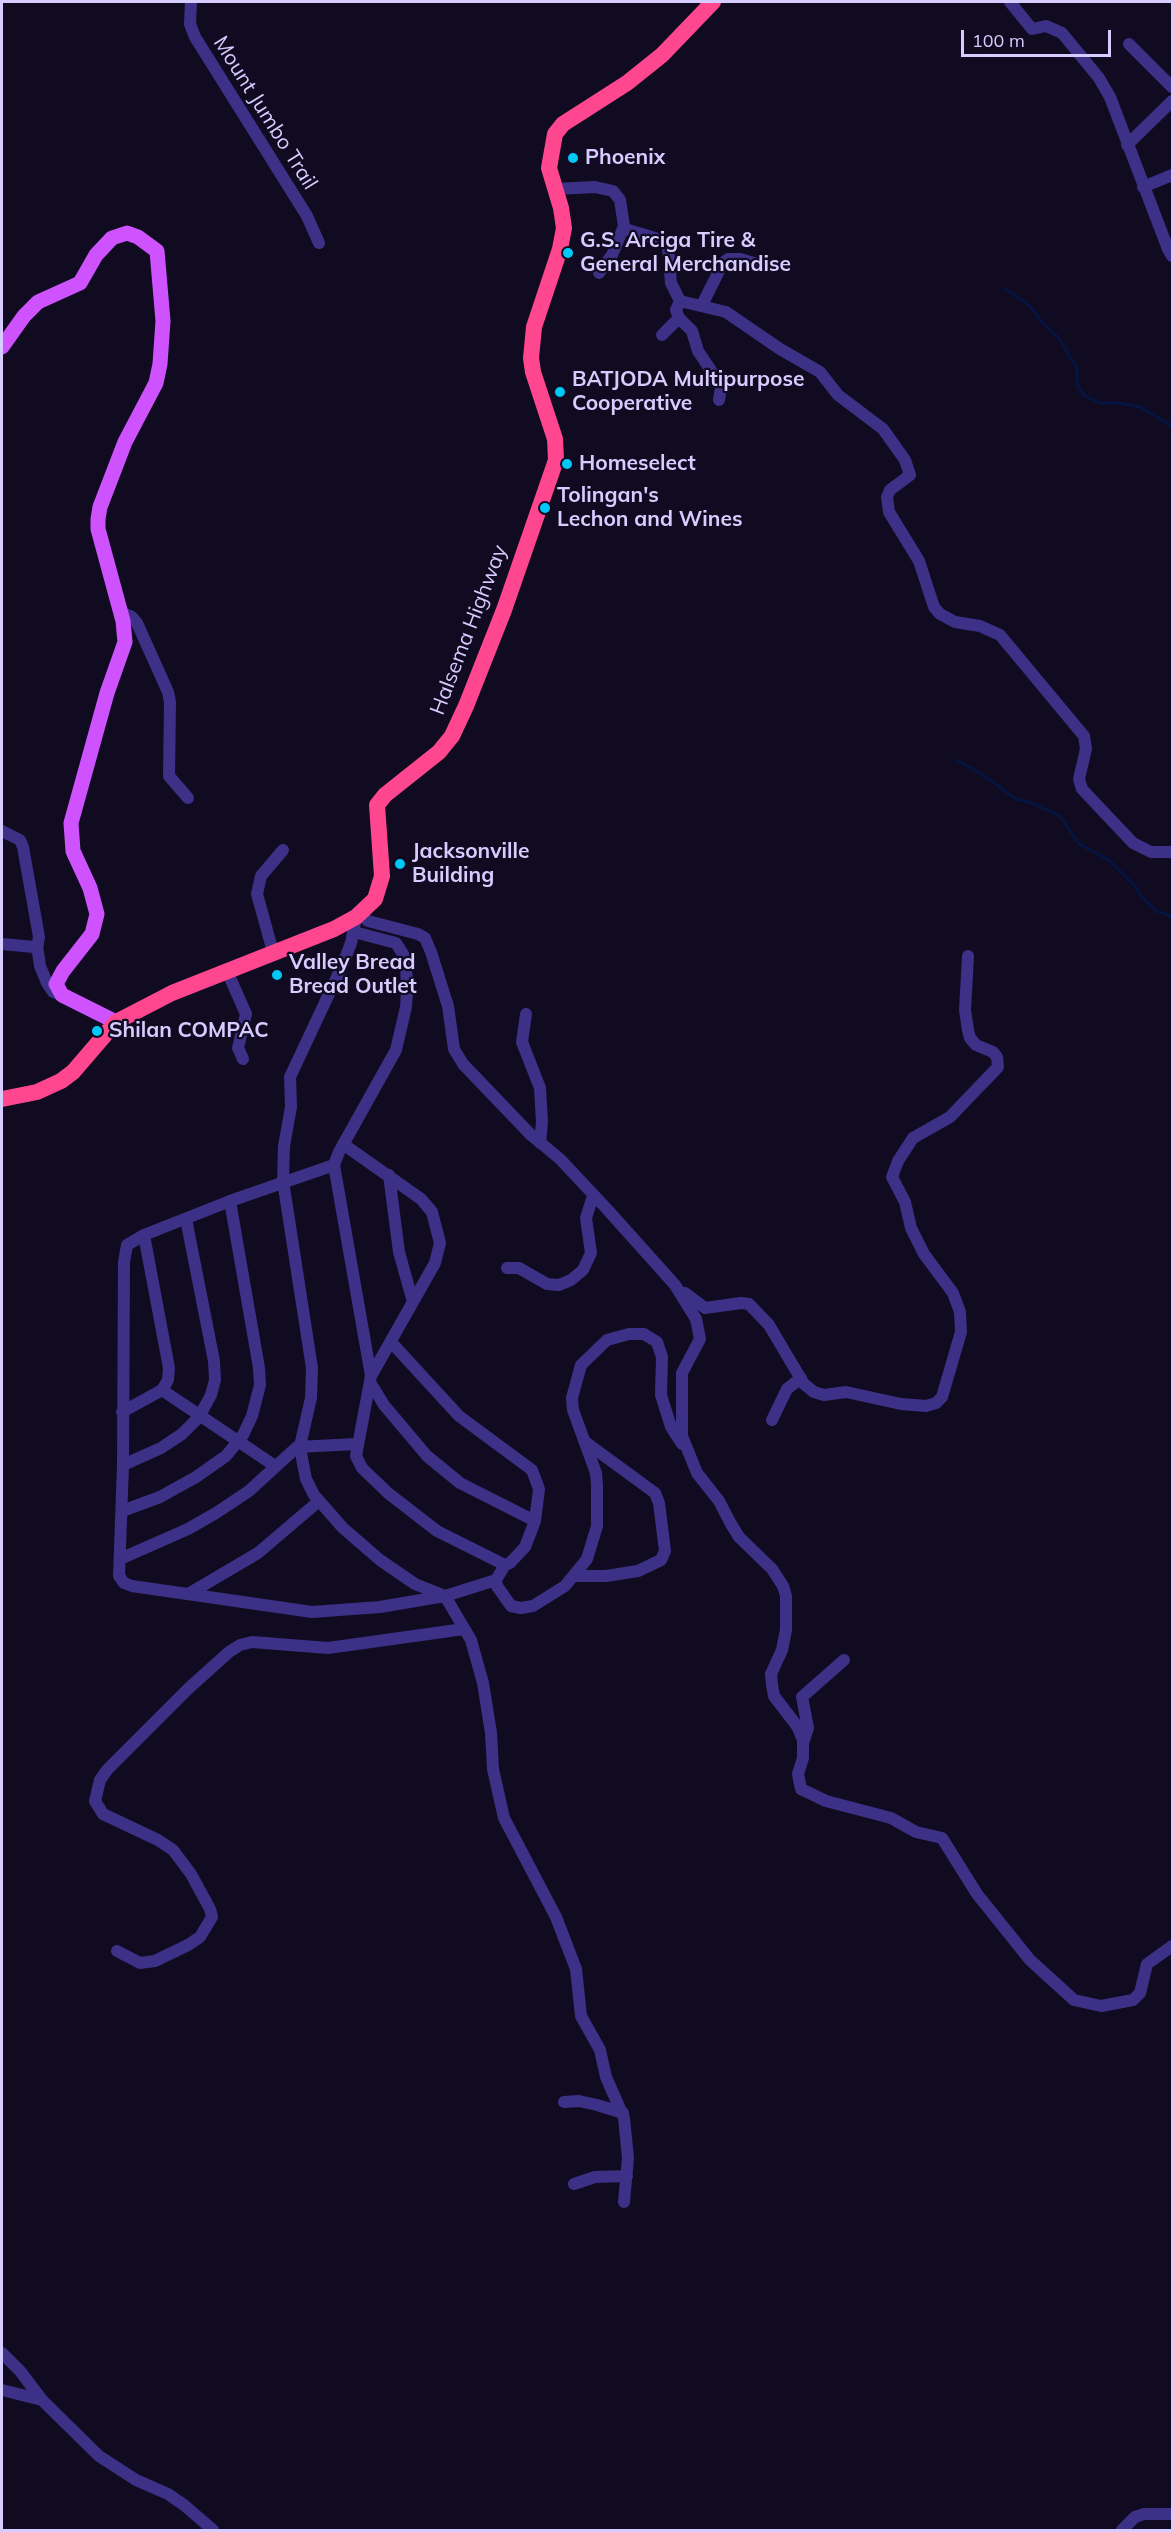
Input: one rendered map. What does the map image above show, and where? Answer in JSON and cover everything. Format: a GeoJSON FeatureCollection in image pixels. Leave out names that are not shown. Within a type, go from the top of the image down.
{"type":"FeatureCollection","features":[{"type":"Feature","properties":{"kind":"highway","name":"Halsema Highway"},"geometry":{"type":"LineString","coordinates":[[2,1100],[38,1092],[61,1081],[73,1072],[116,1022],[172,993],[357,921],[372,904],[381,884],[377,805],[385,795],[439,752],[452,736],[504,610],[556,460],[555,439],[533,372],[531,358],[534,327],[563,239],[564,219],[549,168],[555,134],[563,124],[644,70],[662,55],[713,2]]}},
{"type":"Feature","properties":{"kind":"main road"},"geometry":{"type":"LineString","coordinates":[[2,347],[24,316],[38,302],[80,283],[96,255],[112,238],[127,233],[138,237],[157,251],[163,329],[156,383],[125,442],[100,507],[98,519],[121,612],[125,642],[107,693],[70,823],[73,851],[90,888],[97,914],[92,933],[57,980],[57,988],[63,995],[116,1022]]}},
{"type":"Feature","properties":{"kind":"street","name":"Mount Jumbo Trail"},"geometry":{"type":"LineString","coordinates":[[191,2],[190,24],[195,37],[307,216],[319,243]]}},
{"type":"Feature","properties":{"kind":"street"},"geometry":{"type":"LineString","coordinates":[[1010,2],[1032,29],[1046,26],[1062,33],[1080,53],[1105,88],[1143,187],[1173,256]]}},
{"type":"Feature","properties":{"kind":"street"},"geometry":{"type":"LineString","coordinates":[[1129,44],[1173,87]]}},
{"type":"Feature","properties":{"kind":"street"},"geometry":{"type":"LineString","coordinates":[[1127,145],[1173,101]]}},
{"type":"Feature","properties":{"kind":"street"},"geometry":{"type":"LineString","coordinates":[[1143,187],[1173,175]]}},
{"type":"Feature","properties":{"kind":"street"},"geometry":{"type":"LineString","coordinates":[[555,189],[595,187],[613,191],[620,200],[624,226],[612,255],[599,273]]}},
{"type":"Feature","properties":{"kind":"street"},"geometry":{"type":"LineString","coordinates":[[624,226],[627,230],[653,236],[665,243],[669,251],[671,283],[680,301],[726,312],[780,349],[820,372],[838,395],[883,429],[905,460],[910,475],[890,490],[887,497],[889,512],[919,561],[934,607],[940,614],[955,622],[980,626],[1000,635],[1084,736],[1086,750],[1078,779],[1086,795],[1133,843],[1151,852],[1173,852]]}},
{"type":"Feature","properties":{"kind":"street"},"geometry":{"type":"LineString","coordinates":[[702,305],[723,262],[728,259],[740,259],[764,266]]}},
{"type":"Feature","properties":{"kind":"street"},"geometry":{"type":"LineString","coordinates":[[680,301],[676,310],[679,318],[692,331],[698,351],[718,381],[721,388],[719,400]]}},
{"type":"Feature","properties":{"kind":"street"},"geometry":{"type":"LineString","coordinates":[[663,335],[679,318]]}},
{"type":"Feature","properties":{"kind":"street"},"geometry":{"type":"LineString","coordinates":[[121,612],[132,617],[137,623],[168,693],[170,702],[169,776],[188,798]]}},
{"type":"Feature","properties":{"kind":"street"},"geometry":{"type":"LineString","coordinates":[[2,831],[20,840],[23,847],[39,937],[37,949],[47,983],[53,992],[63,995]]}},
{"type":"Feature","properties":{"kind":"street"},"geometry":{"type":"LineString","coordinates":[[273,952],[257,894],[261,876],[283,850]]}},
{"type":"Feature","properties":{"kind":"street"},"geometry":{"type":"LineString","coordinates":[[357,921],[368,921],[418,934],[425,938],[448,1006],[457,1056],[540,1143],[565,1164],[675,1285],[696,1319],[700,1339],[682,1373],[682,1427],[686,1448]]}},
{"type":"Feature","properties":{"kind":"street"},"geometry":{"type":"LineString","coordinates":[[357,921],[396,943],[405,959],[407,991],[405,1016],[396,1050],[343,1144],[334,1165],[370,1379],[384,1405],[427,1456],[460,1483],[535,1521]]}},
{"type":"Feature","properties":{"kind":"street"},"geometry":{"type":"LineString","coordinates":[[357,921],[343,964],[291,1073],[291,1107],[283,1181],[312,1368],[311,1398],[300,1446],[306,1479],[319,1501],[352,1538],[415,1584],[445,1596],[474,1648],[491,1733],[493,1769],[504,1818],[556,1917],[576,1969],[581,2016],[600,2050],[606,2077],[623,2113],[628,2158],[624,2202]]}},
{"type":"Feature","properties":{"kind":"street"},"geometry":{"type":"LineString","coordinates":[[2,944],[31,945],[37,949]]}},
{"type":"Feature","properties":{"kind":"street"},"geometry":{"type":"LineString","coordinates":[[675,1285],[705,1308],[749,1304],[769,1325],[801,1378],[814,1392],[824,1395],[846,1392],[901,1404],[926,1406],[936,1403],[944,1394],[961,1332],[960,1312],[953,1293],[924,1254],[911,1228],[905,1202],[892,1177],[898,1161],[913,1138],[950,1117],[998,1067],[998,1057],[987,1048],[976,1045],[968,1030],[965,1010],[968,956]]}},
{"type":"Feature","properties":{"kind":"street"},"geometry":{"type":"LineString","coordinates":[[226,971],[246,1014],[238,1048],[243,1059]]}},
{"type":"Feature","properties":{"kind":"street"},"geometry":{"type":"LineString","coordinates":[[526,1014],[522,1042],[540,1088],[542,1122],[540,1143]]}},
{"type":"Feature","properties":{"kind":"street"},"geometry":{"type":"LineString","coordinates":[[343,1144],[421,1199],[432,1212],[440,1243],[438,1254],[370,1379],[356,1444],[356,1456],[360,1466],[393,1497],[445,1537],[505,1565]]}},
{"type":"Feature","properties":{"kind":"street"},"geometry":{"type":"LineString","coordinates":[[334,1165],[283,1181],[186,1218],[144,1235],[127,1245],[119,1576],[124,1583],[312,1612],[380,1607],[445,1596],[496,1580],[505,1565],[521,1553],[535,1521],[539,1489],[532,1470],[459,1416],[391,1342]]}},
{"type":"Feature","properties":{"kind":"street"},"geometry":{"type":"LineString","coordinates":[[389,1175],[399,1252],[413,1302]]}},
{"type":"Feature","properties":{"kind":"street"},"geometry":{"type":"LineString","coordinates":[[507,1268],[519,1268],[547,1284],[559,1285],[571,1280],[583,1270],[591,1253],[586,1218],[593,1196]]}},
{"type":"Feature","properties":{"kind":"street"},"geometry":{"type":"LineString","coordinates":[[122,1511],[160,1497],[196,1477],[226,1456],[252,1416],[260,1385],[252,1320],[230,1201]]}},
{"type":"Feature","properties":{"kind":"street"},"geometry":{"type":"LineString","coordinates":[[123,1465],[161,1448],[182,1434],[199,1417],[211,1395],[215,1380],[214,1361],[186,1218]]}},
{"type":"Feature","properties":{"kind":"street"},"geometry":{"type":"LineString","coordinates":[[122,1412],[162,1390],[168,1380],[169,1368],[144,1235]]}},
{"type":"Feature","properties":{"kind":"street"},"geometry":{"type":"LineString","coordinates":[[496,1580],[511,1606],[520,1608],[533,1606],[552,1595],[575,1576],[586,1558],[597,1526],[596,1473],[573,1410],[572,1398],[580,1365],[607,1340],[629,1334],[644,1334],[657,1342],[662,1351],[661,1395],[671,1427],[686,1448],[697,1473],[719,1501],[735,1532],[772,1569],[783,1586],[786,1596],[786,1630],[782,1650],[771,1674],[772,1685],[774,1696],[797,1726],[803,1744]]}},
{"type":"Feature","properties":{"kind":"street"},"geometry":{"type":"LineString","coordinates":[[772,1420],[787,1389],[801,1378]]}},
{"type":"Feature","properties":{"kind":"street"},"geometry":{"type":"LineString","coordinates":[[162,1390],[275,1466]]}},
{"type":"Feature","properties":{"kind":"street"},"geometry":{"type":"LineString","coordinates":[[575,1576],[606,1576],[638,1571],[661,1560],[665,1551],[659,1503],[655,1492],[583,1440]]}},
{"type":"Feature","properties":{"kind":"street"},"geometry":{"type":"LineString","coordinates":[[120,1558],[188,1529],[216,1513],[249,1491],[300,1446],[356,1444]]}},
{"type":"Feature","properties":{"kind":"street"},"geometry":{"type":"LineString","coordinates":[[190,1593],[258,1553],[319,1501]]}},
{"type":"Feature","properties":{"kind":"street"},"geometry":{"type":"LineString","coordinates":[[117,1952],[140,1963],[155,1961],[200,1937],[212,1917],[191,1874],[173,1850],[159,1840],[103,1814],[95,1802],[100,1780],[107,1770],[189,1688],[229,1652],[240,1645],[252,1642],[328,1648],[464,1629]]}},
{"type":"Feature","properties":{"kind":"street"},"geometry":{"type":"LineString","coordinates":[[844,1660],[802,1697],[808,1728],[803,1744],[803,1758],[798,1781],[803,1791],[826,1801],[891,1818],[916,1832],[942,1838],[977,1894],[1030,1960],[1074,2000],[1101,2006],[1133,2000],[1140,1993],[1147,1964],[1173,1946]]}},
{"type":"Feature","properties":{"kind":"street"},"geometry":{"type":"LineString","coordinates":[[564,2102],[579,2101],[623,2113]]}},
{"type":"Feature","properties":{"kind":"street"},"geometry":{"type":"LineString","coordinates":[[574,2184],[595,2177],[627,2176]]}},
{"type":"Feature","properties":{"kind":"street"},"geometry":{"type":"LineString","coordinates":[[2,2353],[21,2371],[42,2400],[99,2456],[136,2480],[168,2494],[213,2530]]}},
{"type":"Feature","properties":{"kind":"street"},"geometry":{"type":"LineString","coordinates":[[2,2390],[42,2400]]}},
{"type":"Feature","properties":{"kind":"street"},"geometry":{"type":"LineString","coordinates":[[1122,2530],[1135,2517],[1144,2514],[1173,2514]]}},
{"type":"Feature","properties":{"kind":"waterway"},"geometry":{"type":"LineString","coordinates":[[1006,289],[1029,305],[1058,337],[1076,366],[1078,387],[1085,396],[1100,403],[1140,407],[1172,426]]}},
{"type":"Feature","properties":{"kind":"waterway"},"geometry":{"type":"LineString","coordinates":[[957,760],[983,775],[1016,799],[1029,802],[1060,816],[1079,844],[1109,860],[1156,911],[1172,916]]}},
{"type":"Feature","properties":{"kind":"place","name":"Phoenix"},"geometry":{"type":"Point","coordinates":[573,158]}},
{"type":"Feature","properties":{"kind":"place","name":"G.S. Arciga Tire & General Merchandise"},"geometry":{"type":"Point","coordinates":[568,253]}},
{"type":"Feature","properties":{"kind":"place","name":"BATJODA Multipurpose Cooperative"},"geometry":{"type":"Point","coordinates":[560,392]}},
{"type":"Feature","properties":{"kind":"place","name":"Homeselect"},"geometry":{"type":"Point","coordinates":[567,464]}},
{"type":"Feature","properties":{"kind":"place","name":"Tolingan's Lechon and Wines"},"geometry":{"type":"Point","coordinates":[545,508]}},
{"type":"Feature","properties":{"kind":"place","name":"Jacksonville Building"},"geometry":{"type":"Point","coordinates":[400,864]}},
{"type":"Feature","properties":{"kind":"place","name":"Valley Bread Bread Outlet"},"geometry":{"type":"Point","coordinates":[277,975]}},
{"type":"Feature","properties":{"kind":"place","name":"Shilan COMPAC"},"geometry":{"type":"Point","coordinates":[97,1031]}}]}
